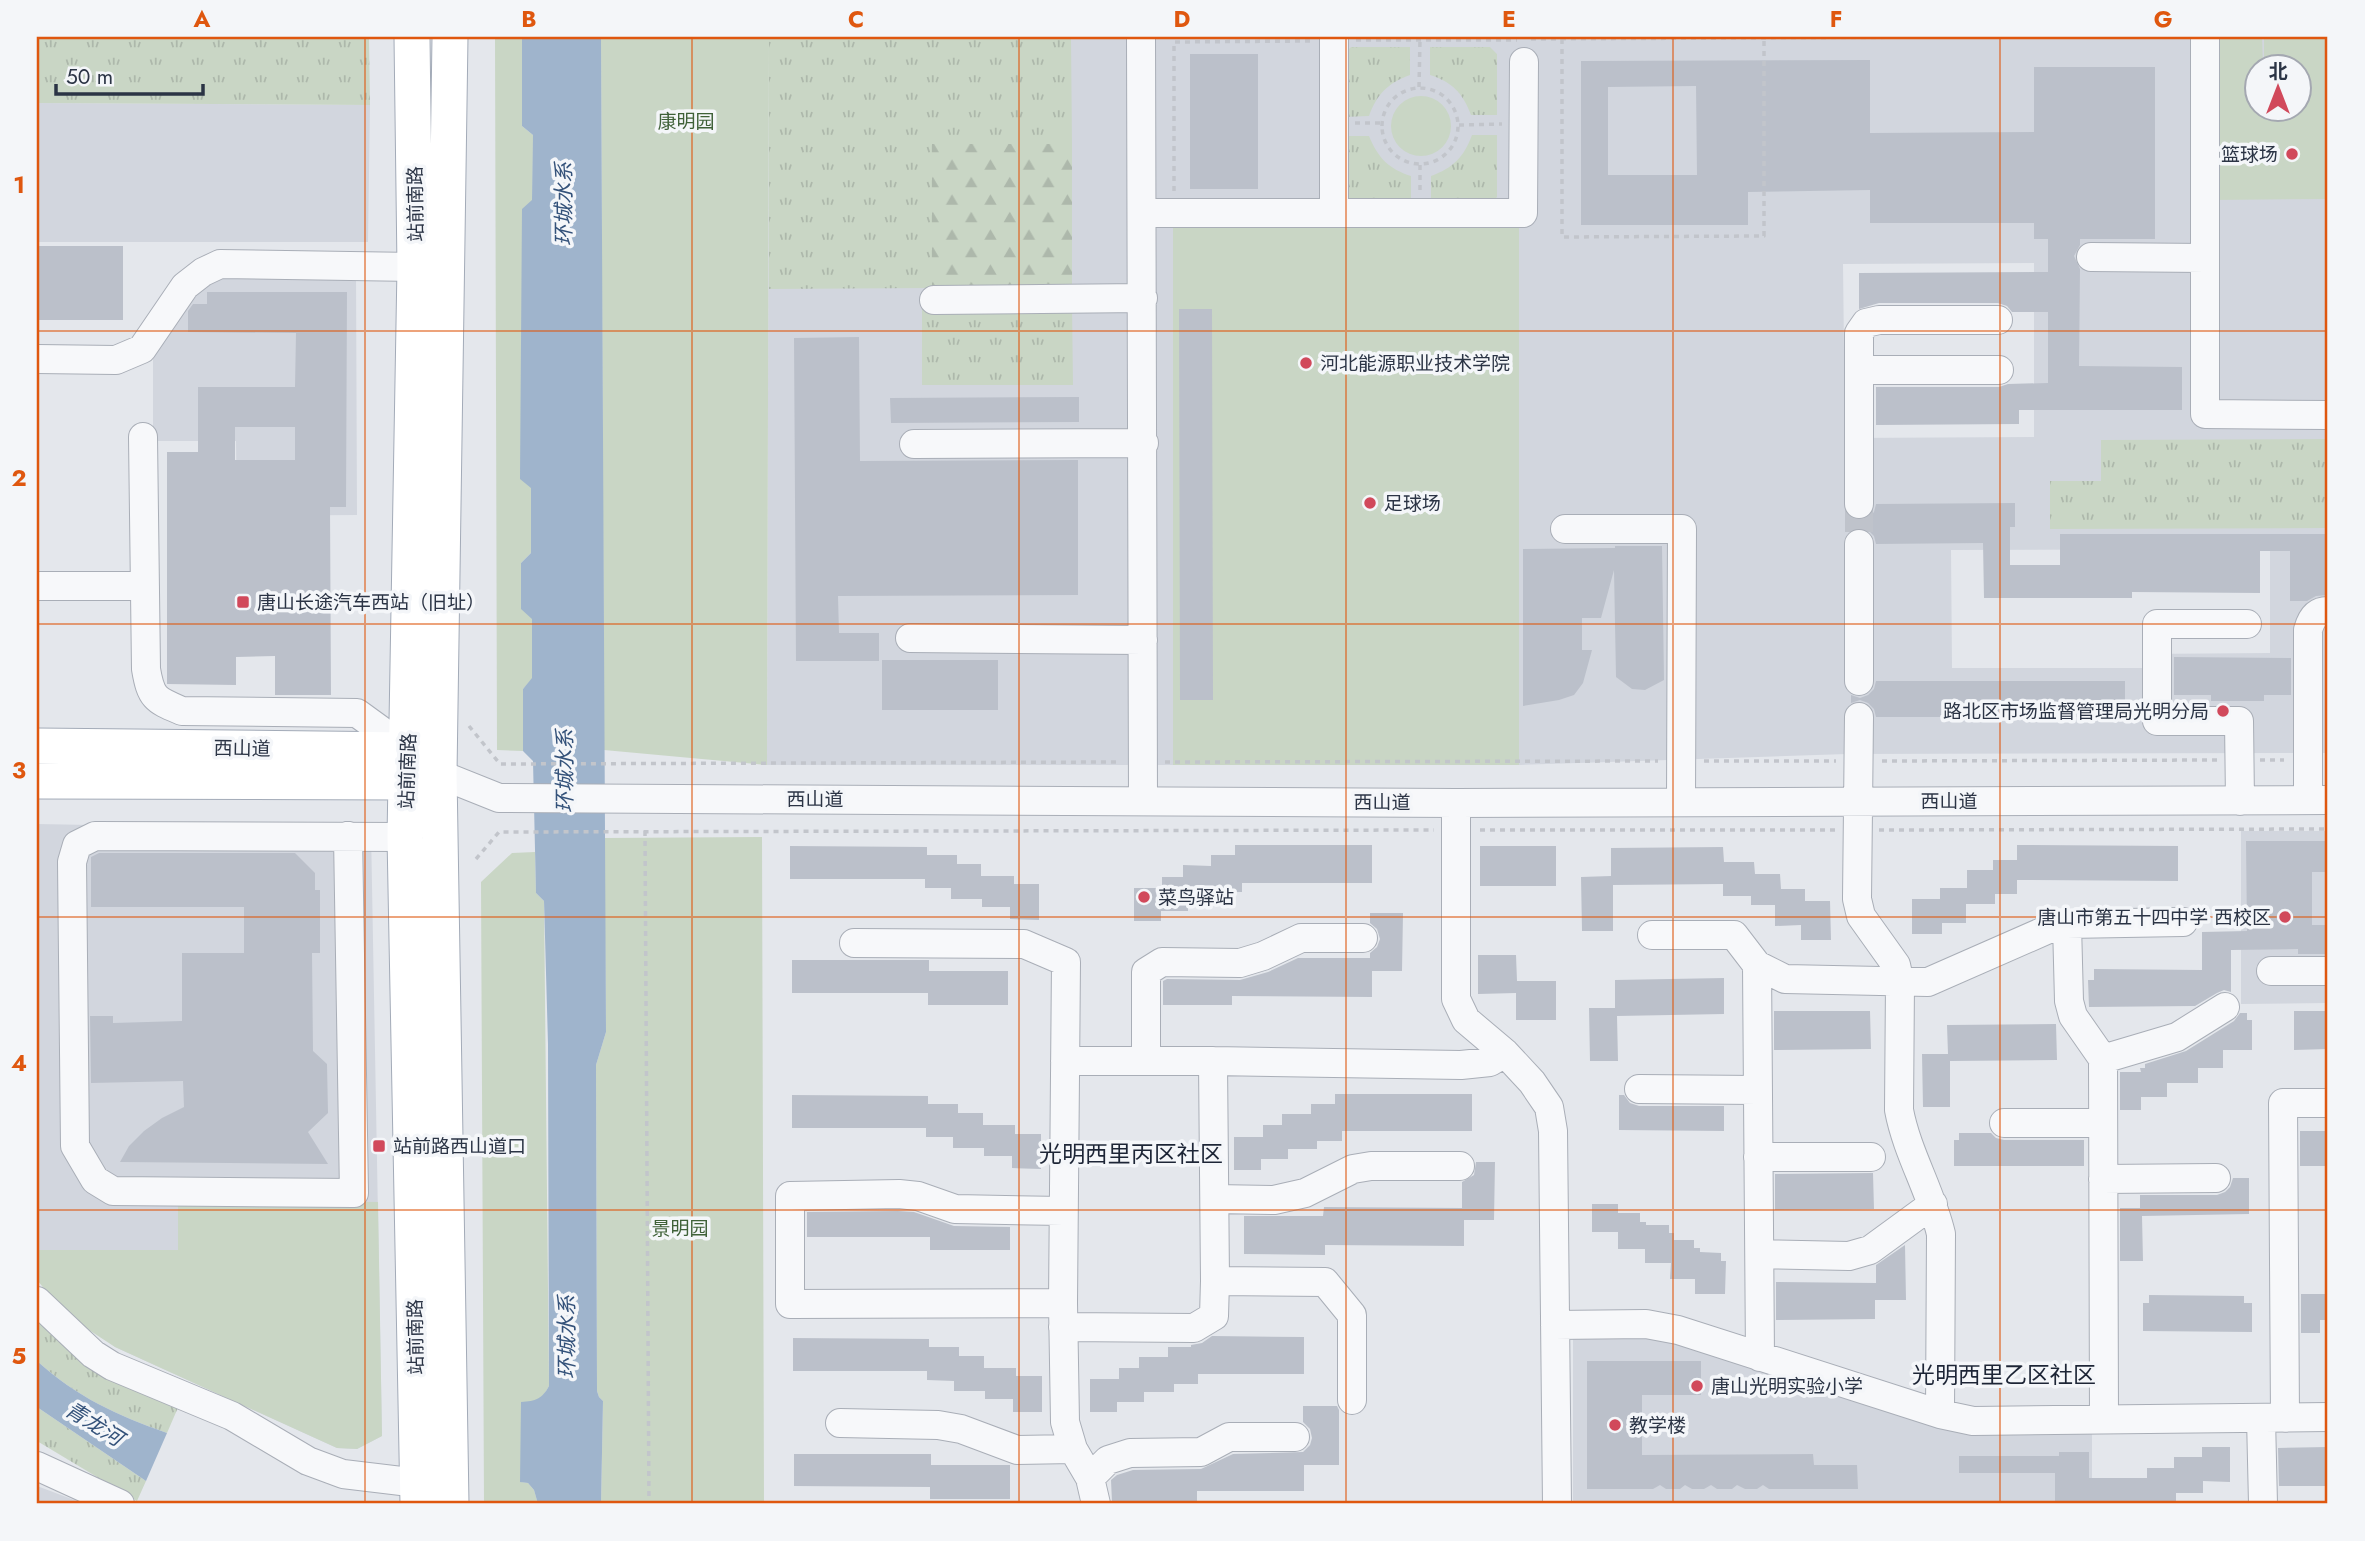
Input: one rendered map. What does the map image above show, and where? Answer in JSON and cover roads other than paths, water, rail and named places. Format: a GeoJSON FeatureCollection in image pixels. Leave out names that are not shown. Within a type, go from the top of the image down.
{"type":"FeatureCollection","features":[{"type":"Feature","properties":{"kind":"main road","name":"站前南路"},"geometry":{"type":"LineString","coordinates":[[412,37],[415,267],[405,837],[418,1494]]}},
{"type":"Feature","properties":{"kind":"main road","name":"站前南路"},"geometry":{"type":"LineString","coordinates":[[450,37],[439,774],[451,1504]]}},
{"type":"Feature","properties":{"kind":"main road","name":"西山道"},"geometry":{"type":"LineString","coordinates":[[37,746],[407,766],[439,774]]}},
{"type":"Feature","properties":{"kind":"main road","name":"西山道"},"geometry":{"type":"LineString","coordinates":[[37,781],[407,766]]}},
{"type":"Feature","properties":{"kind":"street"},"geometry":{"type":"LineString","coordinates":[[1141,37],[1143,801]]}},
{"type":"Feature","properties":{"kind":"street"},"geometry":{"type":"LineString","coordinates":[[2205,37],[2204,414],[2328,415]]}},
{"type":"Feature","properties":{"kind":"street"},"geometry":{"type":"LineString","coordinates":[[1332,39],[1334,214]]}},
{"type":"Feature","properties":{"kind":"street"},"geometry":{"type":"LineString","coordinates":[[1143,214],[1523,213],[1524,62]]}},
{"type":"Feature","properties":{"kind":"street"},"geometry":{"type":"LineString","coordinates":[[2091,257],[2205,258]]}},
{"type":"Feature","properties":{"kind":"street"},"geometry":{"type":"LineString","coordinates":[[37,359],[116,360],[142,349],[185,286],[203,272],[220,264],[415,267]]}},
{"type":"Feature","properties":{"kind":"street"},"geometry":{"type":"LineString","coordinates":[[934,300],[1143,298]]}},
{"type":"Feature","properties":{"kind":"street"},"geometry":{"type":"LineString","coordinates":[[1859,504],[1859,333],[1866,323],[1879,320],[1998,320]]}},
{"type":"Feature","properties":{"kind":"street"},"geometry":{"type":"LineString","coordinates":[[1859,370],[1999,370]]}},
{"type":"Feature","properties":{"kind":"street"},"geometry":{"type":"LineString","coordinates":[[143,437],[146,669],[150,690],[158,701],[182,711],[357,713],[407,766]]}},
{"type":"Feature","properties":{"kind":"street"},"geometry":{"type":"LineString","coordinates":[[914,444],[1143,443]]}},
{"type":"Feature","properties":{"kind":"street"},"geometry":{"type":"LineString","coordinates":[[1565,529],[1682,529],[1681,802]]}},
{"type":"Feature","properties":{"kind":"street"},"geometry":{"type":"LineString","coordinates":[[1859,544],[1859,681]]}},
{"type":"Feature","properties":{"kind":"street"},"geometry":{"type":"LineString","coordinates":[[37,586],[145,586]]}},
{"type":"Feature","properties":{"kind":"street"},"geometry":{"type":"LineString","coordinates":[[2318,800],[2308,760],[2308,630],[2312,618],[2322,611],[2328,611]]}},
{"type":"Feature","properties":{"kind":"street"},"geometry":{"type":"LineString","coordinates":[[2240,800],[2239,721],[2157,721],[2157,624],[2247,624]]}},
{"type":"Feature","properties":{"kind":"street"},"geometry":{"type":"LineString","coordinates":[[911,638],[1143,640]]}},
{"type":"Feature","properties":{"kind":"street"},"geometry":{"type":"LineString","coordinates":[[1859,717],[1857,899],[1861,916],[1896,965],[1900,982],[1899,1110],[1902,1126],[1933,1204],[1941,1234],[1940,1414]]}},
{"type":"Feature","properties":{"kind":"street","name":"西山道"},"geometry":{"type":"LineString","coordinates":[[439,774],[499,798],[1456,803],[2318,800]]}},
{"type":"Feature","properties":{"kind":"street"},"geometry":{"type":"LineString","coordinates":[[1456,803],[1456,999],[1466,1020],[1505,1053],[1532,1082],[1549,1107],[1553,1131],[1557,1504]]}},
{"type":"Feature","properties":{"kind":"street"},"geometry":{"type":"LineString","coordinates":[[348,836],[354,1193],[113,1191],[95,1181],[75,1146],[72,862],[77,845],[95,836],[348,836],[405,837]]}},
{"type":"Feature","properties":{"kind":"street"},"geometry":{"type":"LineString","coordinates":[[1652,934],[1734,935],[1757,965],[1785,979],[1928,982],[2051,928],[2067,924],[2183,922]]}},
{"type":"Feature","properties":{"kind":"street"},"geometry":{"type":"LineString","coordinates":[[2067,924],[2069,1001],[2073,1016],[2103,1059],[2104,1419]]}},
{"type":"Feature","properties":{"kind":"street"},"geometry":{"type":"LineString","coordinates":[[1146,1060],[1146,972],[1162,962],[1240,963],[1263,956],[1301,937],[1363,938]]}},
{"type":"Feature","properties":{"kind":"street"},"geometry":{"type":"LineString","coordinates":[[854,943],[1024,944],[1066,962],[1063,1211],[1065,1422],[1073,1449],[1093,1491]]}},
{"type":"Feature","properties":{"kind":"street"},"geometry":{"type":"LineString","coordinates":[[1757,965],[1760,1357]]}},
{"type":"Feature","properties":{"kind":"street"},"geometry":{"type":"LineString","coordinates":[[2271,971],[2328,971]]}},
{"type":"Feature","properties":{"kind":"street"},"geometry":{"type":"LineString","coordinates":[[2103,1059],[2177,1037],[2225,1007]]}},
{"type":"Feature","properties":{"kind":"street"},"geometry":{"type":"LineString","coordinates":[[1065,1061],[1461,1065],[1490,1062],[1505,1053]]}},
{"type":"Feature","properties":{"kind":"street"},"geometry":{"type":"LineString","coordinates":[[1063,1211],[955,1209],[918,1196],[899,1194],[790,1196],[790,1304],[1063,1315],[1194,1328],[1214,1316],[1213,1061]]}},
{"type":"Feature","properties":{"kind":"street"},"geometry":{"type":"LineString","coordinates":[[1639,1088],[1757,1090]]}},
{"type":"Feature","properties":{"kind":"street"},"geometry":{"type":"LineString","coordinates":[[2263,1504],[2273,1418],[2283,1103],[2328,1103]]}},
{"type":"Feature","properties":{"kind":"street"},"geometry":{"type":"LineString","coordinates":[[2004,1123],[2103,1123]]}},
{"type":"Feature","properties":{"kind":"street"},"geometry":{"type":"LineString","coordinates":[[1758,1157],[1871,1157]]}},
{"type":"Feature","properties":{"kind":"street"},"geometry":{"type":"LineString","coordinates":[[1215,1199],[1274,1200],[1305,1193],[1353,1169],[1371,1166],[1460,1167]]}},
{"type":"Feature","properties":{"kind":"street"},"geometry":{"type":"LineString","coordinates":[[2103,1179],[2216,1178]]}},
{"type":"Feature","properties":{"kind":"street"},"geometry":{"type":"LineString","coordinates":[[1760,1254],[1849,1255],[1870,1250],[1933,1204]]}},
{"type":"Feature","properties":{"kind":"street"},"geometry":{"type":"LineString","coordinates":[[1215,1281],[1325,1282],[1352,1315],[1352,1400]]}},
{"type":"Feature","properties":{"kind":"street"},"geometry":{"type":"LineString","coordinates":[[37,1301],[93,1354],[112,1366],[232,1416],[308,1461],[342,1474],[418,1494]]}},
{"type":"Feature","properties":{"kind":"street"},"geometry":{"type":"LineString","coordinates":[[1555,1325],[1657,1326],[1678,1329],[1940,1414],[1972,1421],[2328,1417]]}},
{"type":"Feature","properties":{"kind":"street"},"geometry":{"type":"LineString","coordinates":[[840,1423],[938,1425],[961,1429],[1017,1450],[1073,1449]]}},
{"type":"Feature","properties":{"kind":"street"},"geometry":{"type":"LineString","coordinates":[[1093,1491],[1108,1460],[1130,1453],[1201,1452],[1229,1437],[1295,1437]]}},
{"type":"Feature","properties":{"kind":"street"},"geometry":{"type":"LineString","coordinates":[[39,1474],[120,1504]]}},
{"type":"Feature","properties":{"kind":"water","name":"环城水系"},"geometry":{"type":"Polygon","coordinates":[[[522,37],[601,37],[606,1032],[596,1065],[597,1391],[603,1401],[601,1504],[538,1504],[534,1490],[528,1483],[520,1482],[521,1402],[538,1398],[549,1386],[548,1044],[544,901],[536,893],[533,761],[523,751],[523,689],[532,678],[532,619],[521,609],[521,563],[531,553],[531,488],[520,479],[522,209],[532,200],[533,135],[522,126],[522,37]]]}},
{"type":"Feature","properties":{"kind":"water","name":"青龙河"},"geometry":{"type":"Polygon","coordinates":[[[37,1361],[67,1385],[98,1404],[167,1433],[146,1481],[37,1407],[37,1361]]]}},
{"type":"Feature","properties":{"kind":"tunnel"},"geometry":{"type":"LineString","coordinates":[[1859,504],[1859,544]]}},
{"type":"Feature","properties":{"kind":"place","name":"篮球场"},"geometry":{"type":"Point","coordinates":[2292,154]}},
{"type":"Feature","properties":{"kind":"place","name":"河北能源职业技术学院"},"geometry":{"type":"Point","coordinates":[1306,363]}},
{"type":"Feature","properties":{"kind":"place","name":"足球场"},"geometry":{"type":"Point","coordinates":[1370,503]}},
{"type":"Feature","properties":{"kind":"place","name":"唐山长途汽车西站（旧址）"},"geometry":{"type":"Point","coordinates":[243,602]}},
{"type":"Feature","properties":{"kind":"place","name":"路北区市场监督管理局光明分局"},"geometry":{"type":"Point","coordinates":[2223,711]}},
{"type":"Feature","properties":{"kind":"place","name":"菜鸟驿站"},"geometry":{"type":"Point","coordinates":[1144,897]}},
{"type":"Feature","properties":{"kind":"place","name":"唐山市第五十四中学 西校区"},"geometry":{"type":"Point","coordinates":[2285,917]}},
{"type":"Feature","properties":{"kind":"place","name":"站前路西山道口"},"geometry":{"type":"Point","coordinates":[379,1146]}},
{"type":"Feature","properties":{"kind":"place","name":"唐山光明实验小学"},"geometry":{"type":"Point","coordinates":[1697,1386]}},
{"type":"Feature","properties":{"kind":"place","name":"教学楼"},"geometry":{"type":"Point","coordinates":[1615,1425]}},
{"type":"Feature","properties":{"kind":"district","name":"光明西里丙区社区"},"geometry":{"type":"Point","coordinates":[1131,1154]}},
{"type":"Feature","properties":{"kind":"district","name":"光明西里乙区社区"},"geometry":{"type":"Point","coordinates":[2004,1375]}},
{"type":"Feature","properties":{"kind":"park label","name":"康明园"},"geometry":{"type":"Point","coordinates":[686,121]}},
{"type":"Feature","properties":{"kind":"park label","name":"景明园"},"geometry":{"type":"Point","coordinates":[680,1228]}}]}
